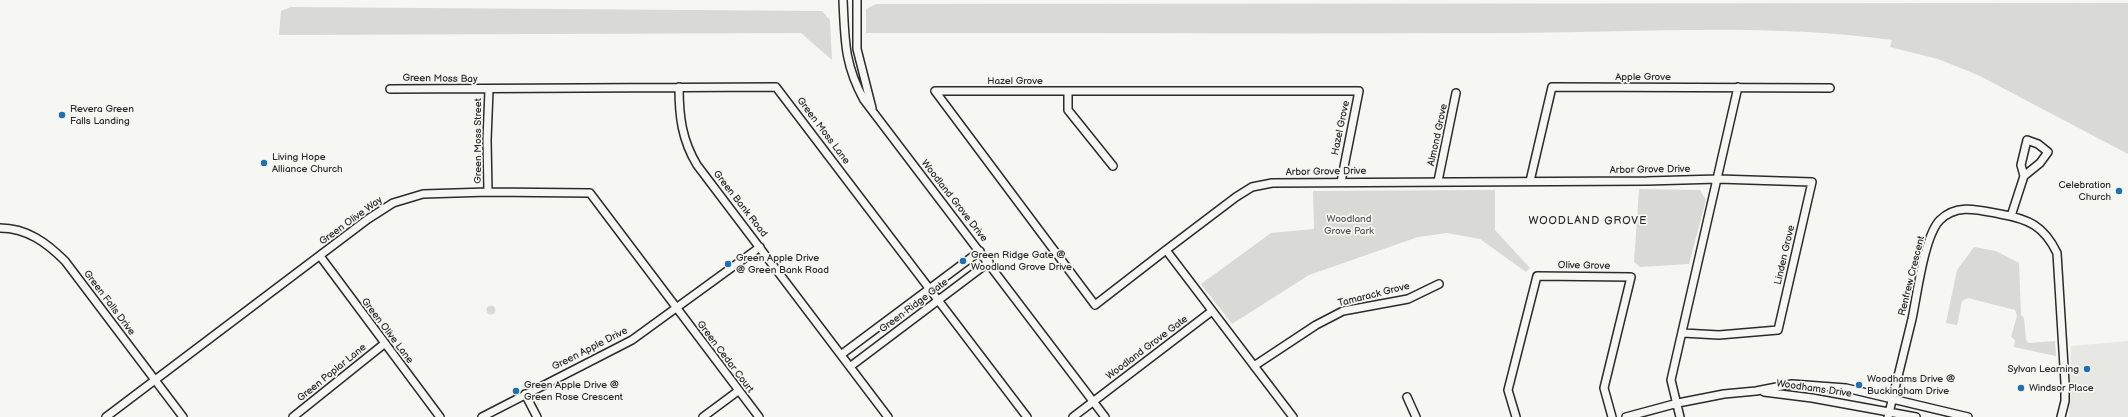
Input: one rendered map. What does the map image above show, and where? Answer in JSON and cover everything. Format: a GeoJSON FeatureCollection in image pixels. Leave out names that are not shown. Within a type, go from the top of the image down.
{"type":"FeatureCollection","features":[{"type":"Feature","properties":{"kind":"street","name":"Woodland Grove Drive"},"geometry":{"type":"LineString","coordinates":[[843,0],[845,52],[853,80],[873,112],[989,262],[1105,417]]}},
{"type":"Feature","properties":{"kind":"street","name":"Woodland Grove Drive"},"geometry":{"type":"LineString","coordinates":[[856,0],[857,49],[873,112]]}},
{"type":"Feature","properties":{"kind":"street","name":"Green Bank Road"},"geometry":{"type":"LineString","coordinates":[[679,87],[679,114],[681,129],[690,153],[888,417]]}},
{"type":"Feature","properties":{"kind":"street","name":"Green Moss Lane"},"geometry":{"type":"LineString","coordinates":[[489,90],[776,87],[1027,417]]}},
{"type":"Feature","properties":{"kind":"street","name":"Apple Grove"},"geometry":{"type":"LineString","coordinates":[[1530,181],[1552,87],[1830,88]]}},
{"type":"Feature","properties":{"kind":"street"},"geometry":{"type":"LineString","coordinates":[[1680,417],[1678,403],[1671,380],[1683,333],[1738,87]]}},
{"type":"Feature","properties":{"kind":"street","name":"Green Moss Bay"},"geometry":{"type":"LineString","coordinates":[[390,89],[489,90]]}},
{"type":"Feature","properties":{"kind":"street","name":"Green Moss Street"},"geometry":{"type":"LineString","coordinates":[[488,192],[487,140],[489,90]]}},
{"type":"Feature","properties":{"kind":"street","name":"Hazel Grove"},"geometry":{"type":"LineString","coordinates":[[1166,250],[1095,305],[935,91],[1359,91],[1340,182]]}},
{"type":"Feature","properties":{"kind":"street"},"geometry":{"type":"LineString","coordinates":[[1068,91],[1068,110],[1114,166]]}},
{"type":"Feature","properties":{"kind":"street","name":"Almond Grove"},"geometry":{"type":"LineString","coordinates":[[1438,181],[1456,93]]}},
{"type":"Feature","properties":{"kind":"street"},"geometry":{"type":"LineString","coordinates":[[2011,216],[2024,176],[2040,163],[2048,152],[2038,144],[2027,140],[2021,165],[2024,176]]}},
{"type":"Feature","properties":{"kind":"street","name":"Arbor Grove Drive"},"geometry":{"type":"LineString","coordinates":[[1166,250],[1252,187],[1272,183],[1438,181],[1476,183],[1718,179]]}},
{"type":"Feature","properties":{"kind":"street","name":"Linden Grove"},"geometry":{"type":"LineString","coordinates":[[1683,333],[1719,335],[1778,330],[1812,182],[1718,179]]}},
{"type":"Feature","properties":{"kind":"street","name":"Green Olive Way"},"geometry":{"type":"LineString","coordinates":[[106,417],[368,219],[394,203],[423,194],[488,192],[590,193],[676,308]]}},
{"type":"Feature","properties":{"kind":"street","name":"Renfrew Crescent"},"geometry":{"type":"LineString","coordinates":[[1889,414],[1921,273],[1932,234],[1940,221],[1953,211],[1968,208],[2011,216],[2028,221],[2042,230],[2051,240],[2057,253],[2065,383],[2065,401],[2061,417]]}},
{"type":"Feature","properties":{"kind":"street","name":"Green Falls Drive"},"geometry":{"type":"LineString","coordinates":[[0,228],[26,233],[37,238],[58,253],[183,417]]}},
{"type":"Feature","properties":{"kind":"street","name":"Green Apple Drive"},"geometry":{"type":"LineString","coordinates":[[482,417],[632,340],[760,247]]}},
{"type":"Feature","properties":{"kind":"street"},"geometry":{"type":"LineString","coordinates":[[1166,250],[1293,417]]}},
{"type":"Feature","properties":{"kind":"street","name":"Green Ridge Gate"},"geometry":{"type":"LineString","coordinates":[[842,354],[980,251]]}},
{"type":"Feature","properties":{"kind":"street","name":"Green Olive Lane"},"geometry":{"type":"LineString","coordinates":[[320,256],[384,344],[440,417]]}},
{"type":"Feature","properties":{"kind":"street","name":"Green Ridge Gate"},"geometry":{"type":"LineString","coordinates":[[851,366],[989,262]]}},
{"type":"Feature","properties":{"kind":"street","name":"Olive Grove"},"geometry":{"type":"LineString","coordinates":[[1516,417],[1508,390],[1537,276],[1631,277],[1604,388],[1612,417]]}},
{"type":"Feature","properties":{"kind":"street","name":"Tamarack Grove"},"geometry":{"type":"LineString","coordinates":[[1254,366],[1316,325],[1343,311],[1408,299],[1439,284]]}},
{"type":"Feature","properties":{"kind":"street","name":"Green Cedar Court"},"geometry":{"type":"LineString","coordinates":[[676,308],[759,417]]}},
{"type":"Feature","properties":{"kind":"street","name":"Woodland Grove Gate"},"geometry":{"type":"LineString","coordinates":[[1073,417],[1212,311]]}},
{"type":"Feature","properties":{"kind":"street","name":"Green Poplar Lane"},"geometry":{"type":"LineString","coordinates":[[293,417],[384,344]]}},
{"type":"Feature","properties":{"kind":"street","name":"Woodhams Drive"},"geometry":{"type":"LineString","coordinates":[[1626,417],[1678,403],[1724,394],[1756,392],[1792,384],[1846,388],[1968,417]]}},
{"type":"Feature","properties":{"kind":"street"},"geometry":{"type":"LineString","coordinates":[[703,417],[738,391]]}},
{"type":"Feature","properties":{"kind":"street","name":"Woodhams Drive"},"geometry":{"type":"LineString","coordinates":[[1756,392],[1812,398],[1889,414],[1916,417]]}},
{"type":"Feature","properties":{"kind":"street"},"geometry":{"type":"LineString","coordinates":[[525,394],[537,417]]}},
{"type":"Feature","properties":{"kind":"street"},"geometry":{"type":"LineString","coordinates":[[1406,397],[1416,417]]}},
{"type":"Feature","properties":{"kind":"shaded area"},"geometry":{"type":"Polygon","coordinates":[[[2128,341],[2128,417],[2069,417],[2071,346],[2128,341]]]}},
{"type":"Feature","properties":{"kind":"green space"},"geometry":{"type":"Polygon","coordinates":[[[2128,3],[2128,154],[1978,75],[1938,59],[1890,47],[1892,40],[1845,35],[1751,30],[1516,33],[866,33],[866,9],[876,4],[2128,3]]]}},
{"type":"Feature","properties":{"kind":"green space"},"geometry":{"type":"Polygon","coordinates":[[[291,7],[822,11],[830,20],[832,60],[801,33],[279,35],[281,11],[291,7]]]}},
{"type":"Feature","properties":{"kind":"green space"},"geometry":{"type":"Polygon","coordinates":[[[1639,189],[1700,190],[1706,200],[1689,264],[1640,267],[1634,262],[1639,189]]]}},
{"type":"Feature","properties":{"kind":"green space","name":"Woodland Grove Park"},"geometry":{"type":"Polygon","coordinates":[[[1495,190],[1495,230],[1530,268],[1526,272],[1480,239],[1447,233],[1418,237],[1309,275],[1232,324],[1201,284],[1271,233],[1314,229],[1313,191],[1495,190]]]}},
{"type":"Feature","properties":{"kind":"green space"},"geometry":{"type":"Polygon","coordinates":[[[1974,247],[1996,251],[2019,263],[2021,315],[2024,318],[2026,340],[2029,343],[2055,341],[2056,356],[2014,347],[2015,340],[2011,337],[2017,316],[2015,310],[1968,298],[1962,301],[1957,325],[1946,323],[1957,270],[1974,247]]]}},
{"type":"Feature","properties":{"kind":"green space"},"geometry":{"type":"Polygon","coordinates":[[[491,305],[496,310],[491,315],[486,310],[491,305]]]}},
{"type":"Feature","properties":{"kind":"place","name":"Revera Green Falls Landing"},"geometry":{"type":"Point","coordinates":[62,115]}},
{"type":"Feature","properties":{"kind":"place","name":"Living Hope Alliance Church"},"geometry":{"type":"Point","coordinates":[264,163]}},
{"type":"Feature","properties":{"kind":"place","name":"Celebration Church"},"geometry":{"type":"Point","coordinates":[2119,191]}},
{"type":"Feature","properties":{"kind":"place","name":"Green Ridge Gate @ Woodland Grove Drive"},"geometry":{"type":"Point","coordinates":[963,261]}},
{"type":"Feature","properties":{"kind":"place","name":"Green Apple Drive @ Green Bank Road"},"geometry":{"type":"Point","coordinates":[728,264]}},
{"type":"Feature","properties":{"kind":"place","name":"Sylvan Learning"},"geometry":{"type":"Point","coordinates":[2087,369]}},
{"type":"Feature","properties":{"kind":"place","name":"Woodhams Drive @ Buckingham Drive"},"geometry":{"type":"Point","coordinates":[1859,385]}},
{"type":"Feature","properties":{"kind":"place","name":"Windsor Place"},"geometry":{"type":"Point","coordinates":[2021,388]}},
{"type":"Feature","properties":{"kind":"place","name":"Green Apple Drive @ Green Rose Crescent"},"geometry":{"type":"Point","coordinates":[516,391]}},
{"type":"Feature","properties":{"kind":"district","name":"WOODLAND GROVE"},"geometry":{"type":"Point","coordinates":[1588,221]}}]}
